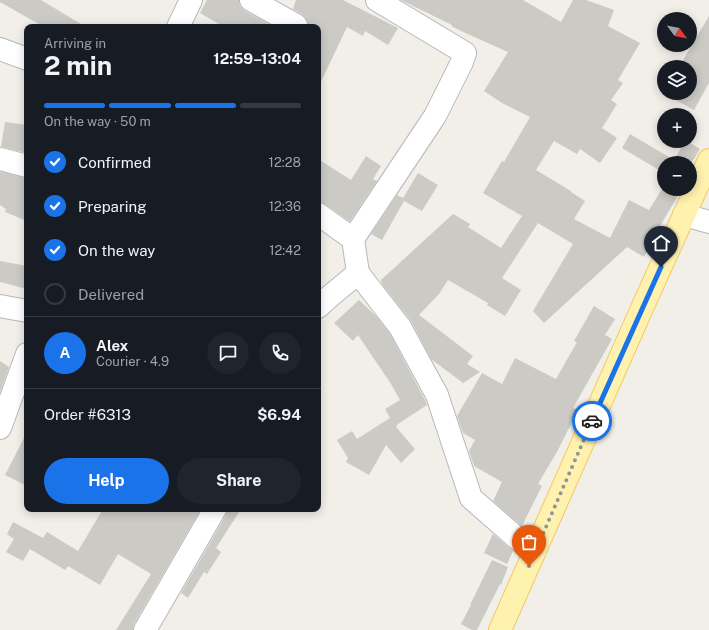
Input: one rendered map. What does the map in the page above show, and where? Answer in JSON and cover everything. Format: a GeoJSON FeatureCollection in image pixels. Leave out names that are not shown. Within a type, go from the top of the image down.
{"type":"FeatureCollection","features":[{"type":"Feature","properties":{"kind":"main road"},"geometry":{"type":"LineString","coordinates":[[500,630],[709,160]]}},
{"type":"Feature","properties":{"kind":"street"},"geometry":{"type":"LineString","coordinates":[[179,24],[191,0]]}},
{"type":"Feature","properties":{"kind":"street"},"geometry":{"type":"LineString","coordinates":[[251,0],[294,24]]}},
{"type":"Feature","properties":{"kind":"street"},"geometry":{"type":"LineString","coordinates":[[385,2],[465,53],[435,116],[353,240],[358,273],[400,327],[436,396],[472,498],[534,553]]}},
{"type":"Feature","properties":{"kind":"street"},"geometry":{"type":"LineString","coordinates":[[0,49],[24,58]]}},
{"type":"Feature","properties":{"kind":"street"},"geometry":{"type":"LineString","coordinates":[[0,159],[24,165]]}},
{"type":"Feature","properties":{"kind":"street"},"geometry":{"type":"LineString","coordinates":[[684,215],[709,222]]}},
{"type":"Feature","properties":{"kind":"street"},"geometry":{"type":"LineString","coordinates":[[321,216],[353,240]]}},
{"type":"Feature","properties":{"kind":"street"},"geometry":{"type":"LineString","coordinates":[[321,305],[358,273]]}},
{"type":"Feature","properties":{"kind":"street"},"geometry":{"type":"LineString","coordinates":[[0,306],[24,310]]}},
{"type":"Feature","properties":{"kind":"street"},"geometry":{"type":"LineString","coordinates":[[0,428],[24,362]]}},
{"type":"Feature","properties":{"kind":"street"},"geometry":{"type":"LineString","coordinates":[[145,630],[213,512]]}},
{"type":"Feature","properties":{"kind":"building"},"geometry":{"type":"Polygon","coordinates":[[[0,0],[41,0],[81,24],[39,24],[0,2],[0,0]]]}},
{"type":"Feature","properties":{"kind":"building"},"geometry":{"type":"Polygon","coordinates":[[[207,0],[239,0],[240,6],[245,11],[269,24],[219,24],[200,13],[207,0]]]}},
{"type":"Feature","properties":{"kind":"building"},"geometry":{"type":"Polygon","coordinates":[[[296,0],[343,0],[398,28],[388,45],[365,31],[363,36],[347,27],[321,82],[321,24],[308,24],[306,18],[302,14],[293,9],[296,0]]]}},
{"type":"Feature","properties":{"kind":"building"},"geometry":{"type":"Polygon","coordinates":[[[401,0],[523,0],[561,22],[573,0],[586,0],[614,10],[608,26],[640,43],[618,80],[623,83],[611,100],[617,104],[602,128],[617,138],[600,163],[580,149],[577,154],[554,141],[536,170],[585,201],[574,219],[610,238],[629,200],[649,210],[658,196],[678,196],[657,231],[658,232],[644,257],[627,247],[544,323],[533,311],[573,244],[538,223],[502,278],[521,290],[505,316],[487,305],[488,303],[448,280],[439,294],[419,315],[473,356],[467,364],[480,372],[463,383],[431,359],[411,321],[382,284],[381,280],[453,214],[470,224],[468,227],[501,248],[522,216],[483,193],[502,161],[504,162],[530,117],[502,103],[484,91],[508,52],[461,31],[451,26],[452,25],[401,0]]]}},
{"type":"Feature","properties":{"kind":"building"},"geometry":{"type":"Polygon","coordinates":[[[709,16],[709,83],[695,108],[690,108],[676,100],[697,100],[697,60],[683,60],[688,52],[697,52],[697,36],[709,16]]]}},
{"type":"Feature","properties":{"kind":"building"},"geometry":{"type":"Polygon","coordinates":[[[5,122],[24,125],[24,152],[1,147],[5,122]]]}},
{"type":"Feature","properties":{"kind":"building"},"geometry":{"type":"Polygon","coordinates":[[[630,134],[667,156],[657,156],[657,169],[622,148],[630,134]]]}},
{"type":"Feature","properties":{"kind":"building"},"geometry":{"type":"Polygon","coordinates":[[[697,147],[700,149],[696,156],[676,156],[681,148],[697,147]]]}},
{"type":"Feature","properties":{"kind":"building"},"geometry":{"type":"Polygon","coordinates":[[[366,156],[381,166],[373,179],[377,181],[349,221],[325,204],[321,203],[321,161],[351,180],[366,156]]]}},
{"type":"Feature","properties":{"kind":"building"},"geometry":{"type":"Polygon","coordinates":[[[0,173],[24,177],[24,220],[5,212],[6,209],[0,205],[0,173]]]}},
{"type":"Feature","properties":{"kind":"building"},"geometry":{"type":"Polygon","coordinates":[[[418,173],[438,185],[422,211],[404,201],[382,240],[371,234],[397,195],[403,198],[418,173]]]}},
{"type":"Feature","properties":{"kind":"building"},"geometry":{"type":"Polygon","coordinates":[[[0,261],[24,265],[24,288],[0,282],[0,261]]]}},
{"type":"Feature","properties":{"kind":"building"},"geometry":{"type":"Polygon","coordinates":[[[359,300],[377,317],[390,334],[427,405],[398,424],[396,427],[415,449],[401,463],[386,445],[369,475],[346,462],[348,458],[337,440],[352,431],[357,439],[390,418],[385,409],[400,400],[358,335],[353,341],[334,323],[359,300]]]}},
{"type":"Feature","properties":{"kind":"building"},"geometry":{"type":"Polygon","coordinates":[[[594,306],[615,319],[605,335],[612,339],[573,408],[578,410],[558,450],[538,484],[542,486],[522,526],[493,501],[502,482],[474,466],[469,451],[475,440],[463,433],[457,416],[482,373],[502,384],[515,358],[556,379],[577,342],[574,341],[594,306]]]}},
{"type":"Feature","properties":{"kind":"building"},"geometry":{"type":"Polygon","coordinates":[[[0,361],[9,367],[0,392],[0,361]]]}},
{"type":"Feature","properties":{"kind":"building"},"geometry":{"type":"Polygon","coordinates":[[[24,438],[24,484],[5,475],[24,438]]]}},
{"type":"Feature","properties":{"kind":"building"},"geometry":{"type":"Polygon","coordinates":[[[101,512],[199,512],[134,624],[133,630],[116,630],[151,574],[118,554],[100,585],[68,566],[65,570],[30,549],[23,561],[6,552],[14,539],[7,534],[13,522],[43,538],[47,532],[78,551],[101,512]]]}},
{"type":"Feature","properties":{"kind":"building"},"geometry":{"type":"Polygon","coordinates":[[[226,512],[239,512],[216,548],[221,552],[207,574],[204,572],[188,598],[181,593],[226,512]]]}},
{"type":"Feature","properties":{"kind":"building"},"geometry":{"type":"Polygon","coordinates":[[[493,534],[513,551],[507,564],[484,553],[493,534]]]}},
{"type":"Feature","properties":{"kind":"building"},"geometry":{"type":"Polygon","coordinates":[[[492,560],[508,567],[501,585],[500,584],[477,630],[472,630],[461,624],[492,560]]]}},
{"type":"Feature","properties":{"kind":"way so far"},"geometry":{"type":"LineString","coordinates":[[529,566],[592,421]]}},
{"type":"Feature","properties":{"kind":"route"},"geometry":{"type":"LineString","coordinates":[[592,421],[661,267]]}}]}
